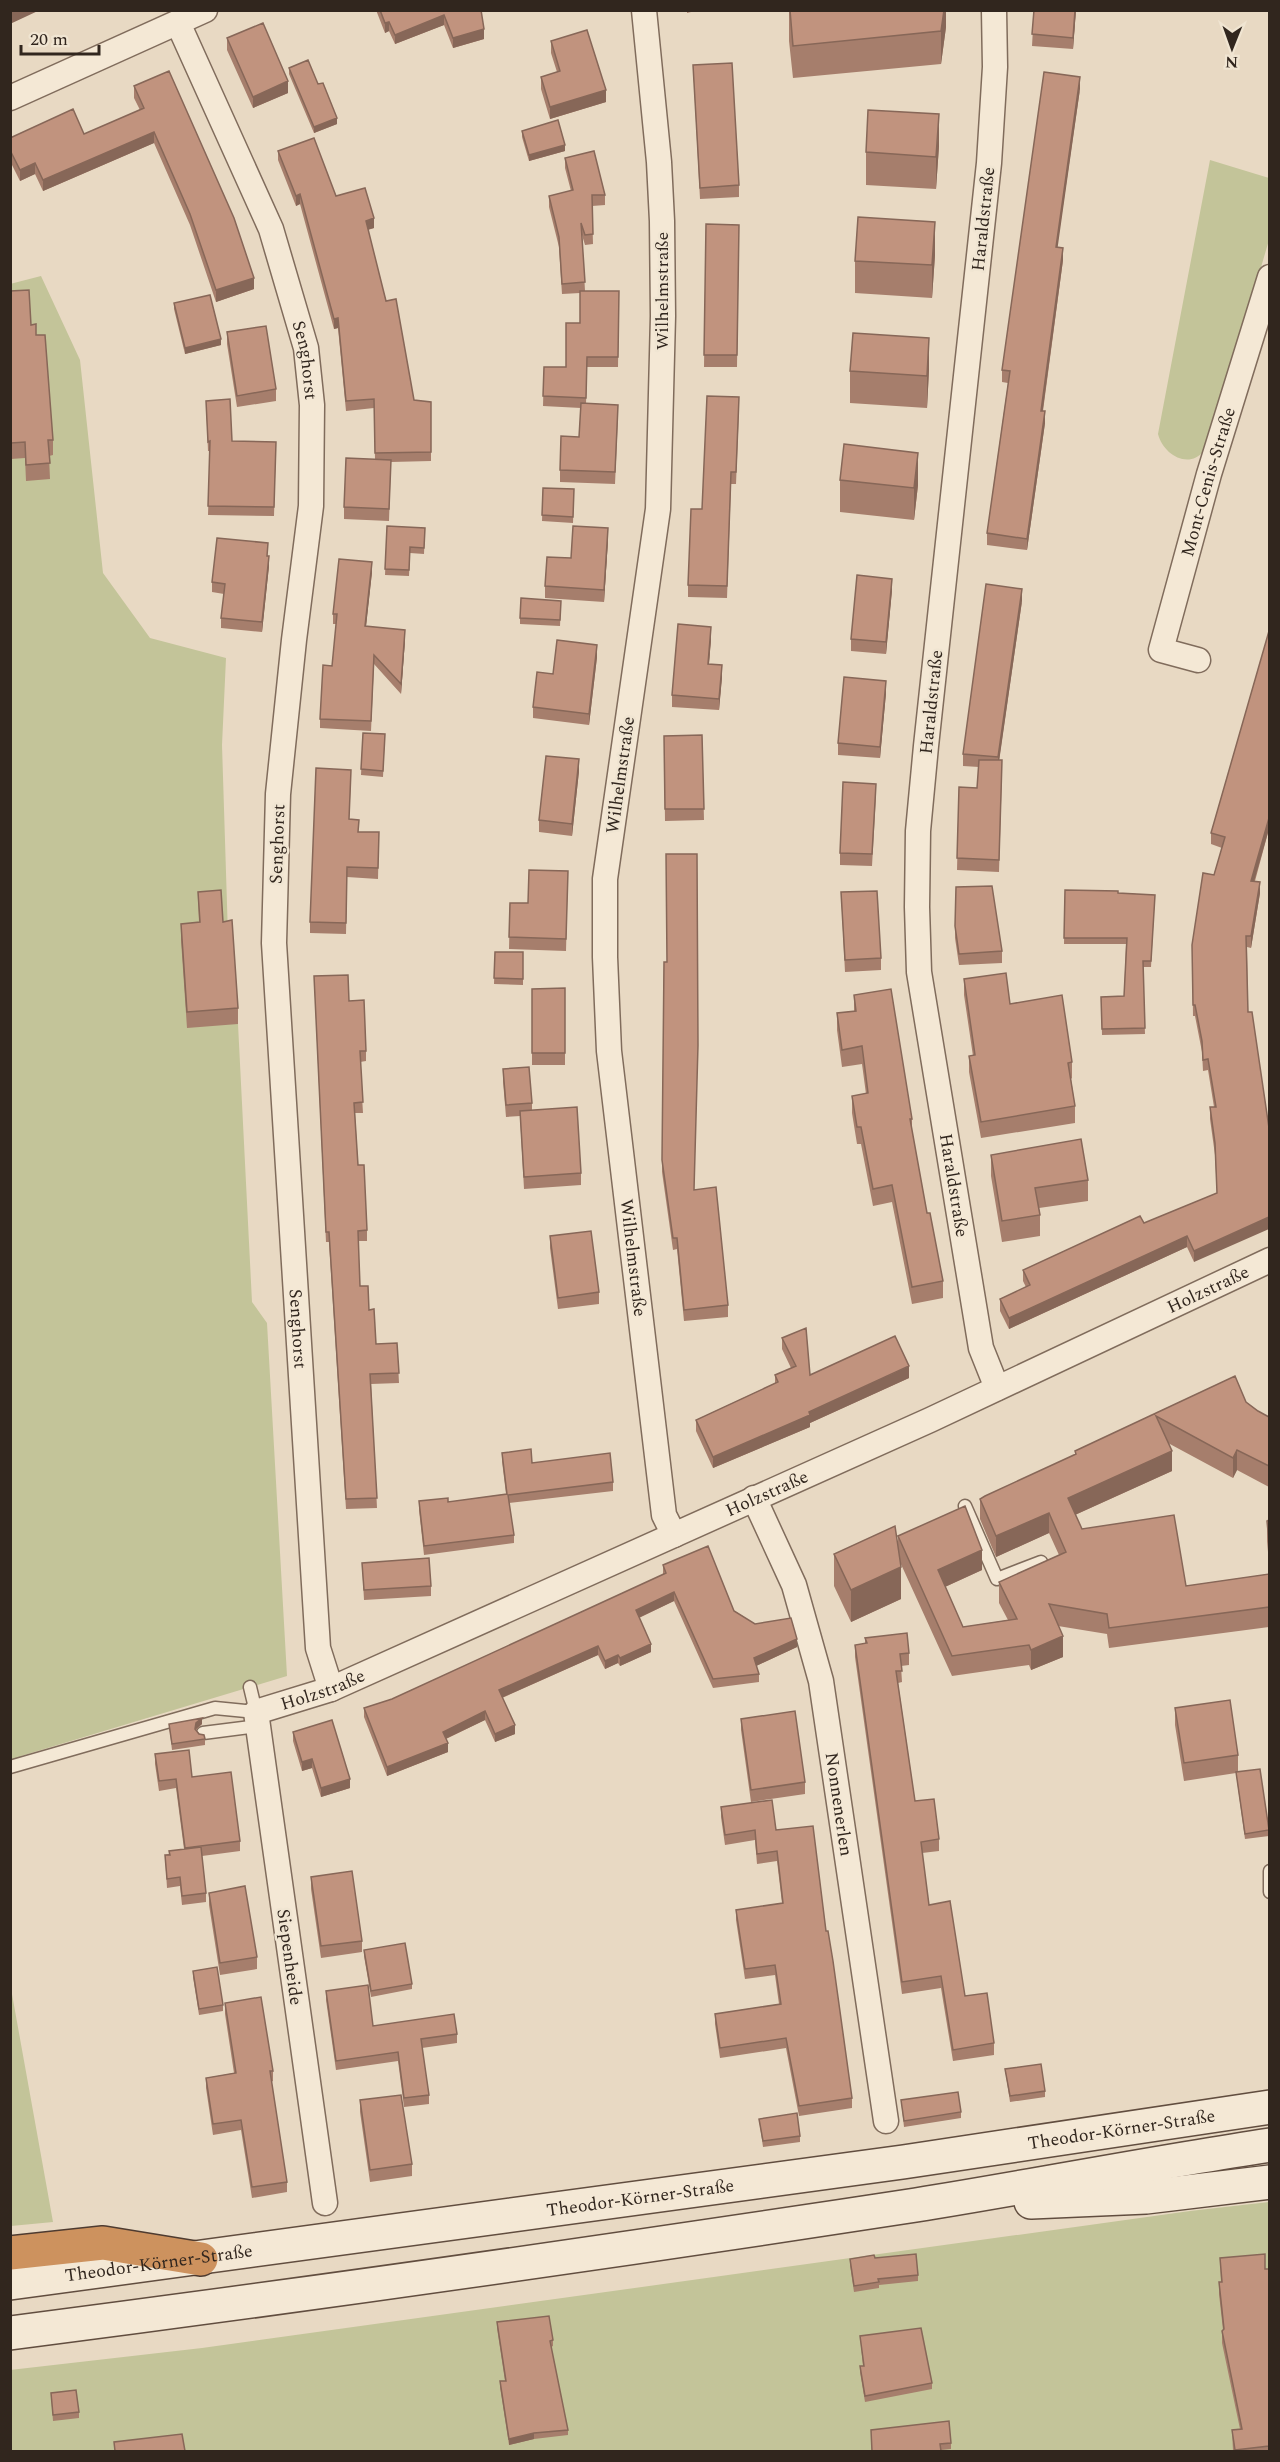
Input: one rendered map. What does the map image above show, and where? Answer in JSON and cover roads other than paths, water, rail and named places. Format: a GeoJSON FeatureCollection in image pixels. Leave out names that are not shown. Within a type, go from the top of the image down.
{"type":"FeatureCollection","features":[{"type":"Feature","properties":{"kind":"highway"},"geometry":{"type":"LineString","coordinates":[[10,2253],[103,2243],[201,2259]]}},
{"type":"Feature","properties":{"kind":"main road","name":"Theodor-Körner-Straße"},"geometry":{"type":"LineString","coordinates":[[10,2283],[201,2259],[903,2162],[1269,2107]]}},
{"type":"Feature","properties":{"kind":"main road"},"geometry":{"type":"LineString","coordinates":[[10,2333],[586,2255],[921,2204],[1181,2158],[1269,2145]]}},
{"type":"Feature","properties":{"kind":"main road"},"geometry":{"type":"LineString","coordinates":[[921,2204],[1146,2197],[1269,2182]]}},
{"type":"Feature","properties":{"kind":"street"},"geometry":{"type":"LineString","coordinates":[[10,98],[204,10]]}},
{"type":"Feature","properties":{"kind":"street","name":"Wilhelmstraße"},"geometry":{"type":"LineString","coordinates":[[644,10],[659,162],[662,221],[663,316],[658,509],[605,879],[605,957],[609,1051],[661,1491],[664,1515],[674,1535]]}},
{"type":"Feature","properties":{"kind":"street","name":"Haraldstraße"},"geometry":{"type":"LineString","coordinates":[[994,10],[995,67],[989,163],[925,757],[918,831],[917,907],[919,972],[981,1348],[997,1388]]}},
{"type":"Feature","properties":{"kind":"street","name":"Senghorst"},"geometry":{"type":"LineString","coordinates":[[178,23],[270,229],[291,292],[306,348],[312,405],[310,506],[278,795],[274,944],[318,1648],[331,1689]]}},
{"type":"Feature","properties":{"kind":"street","name":"Mont-Cenis-Straße"},"geometry":{"type":"LineString","coordinates":[[1198,660],[1161,650],[1209,474],[1269,277]]}},
{"type":"Feature","properties":{"kind":"street","name":"Holzstraße"},"geometry":{"type":"LineString","coordinates":[[257,1719],[331,1689],[674,1535],[997,1388],[1269,1260]]}},
{"type":"Feature","properties":{"kind":"street","name":"Nonnenerlen"},"geometry":{"type":"LineString","coordinates":[[754,1498],[794,1585],[821,1681],[886,2121]]}},
{"type":"Feature","properties":{"kind":"street","name":"Siepenheide"},"geometry":{"type":"LineString","coordinates":[[257,1719],[325,2203]]}},
{"type":"Feature","properties":{"kind":"lane"},"geometry":{"type":"LineString","coordinates":[[965,1506],[997,1579],[1041,1562]]}},
{"type":"Feature","properties":{"kind":"lane"},"geometry":{"type":"LineString","coordinates":[[250,1687],[257,1719]]}},
{"type":"Feature","properties":{"kind":"lane"},"geometry":{"type":"LineString","coordinates":[[10,1767],[215,1708],[257,1719]]}},
{"type":"Feature","properties":{"kind":"lane"},"geometry":{"type":"LineString","coordinates":[[203,1732],[257,1719]]}},
{"type":"Feature","properties":{"kind":"lane"},"geometry":{"type":"LineString","coordinates":[[1269,1871],[1269,1892]]}}]}
